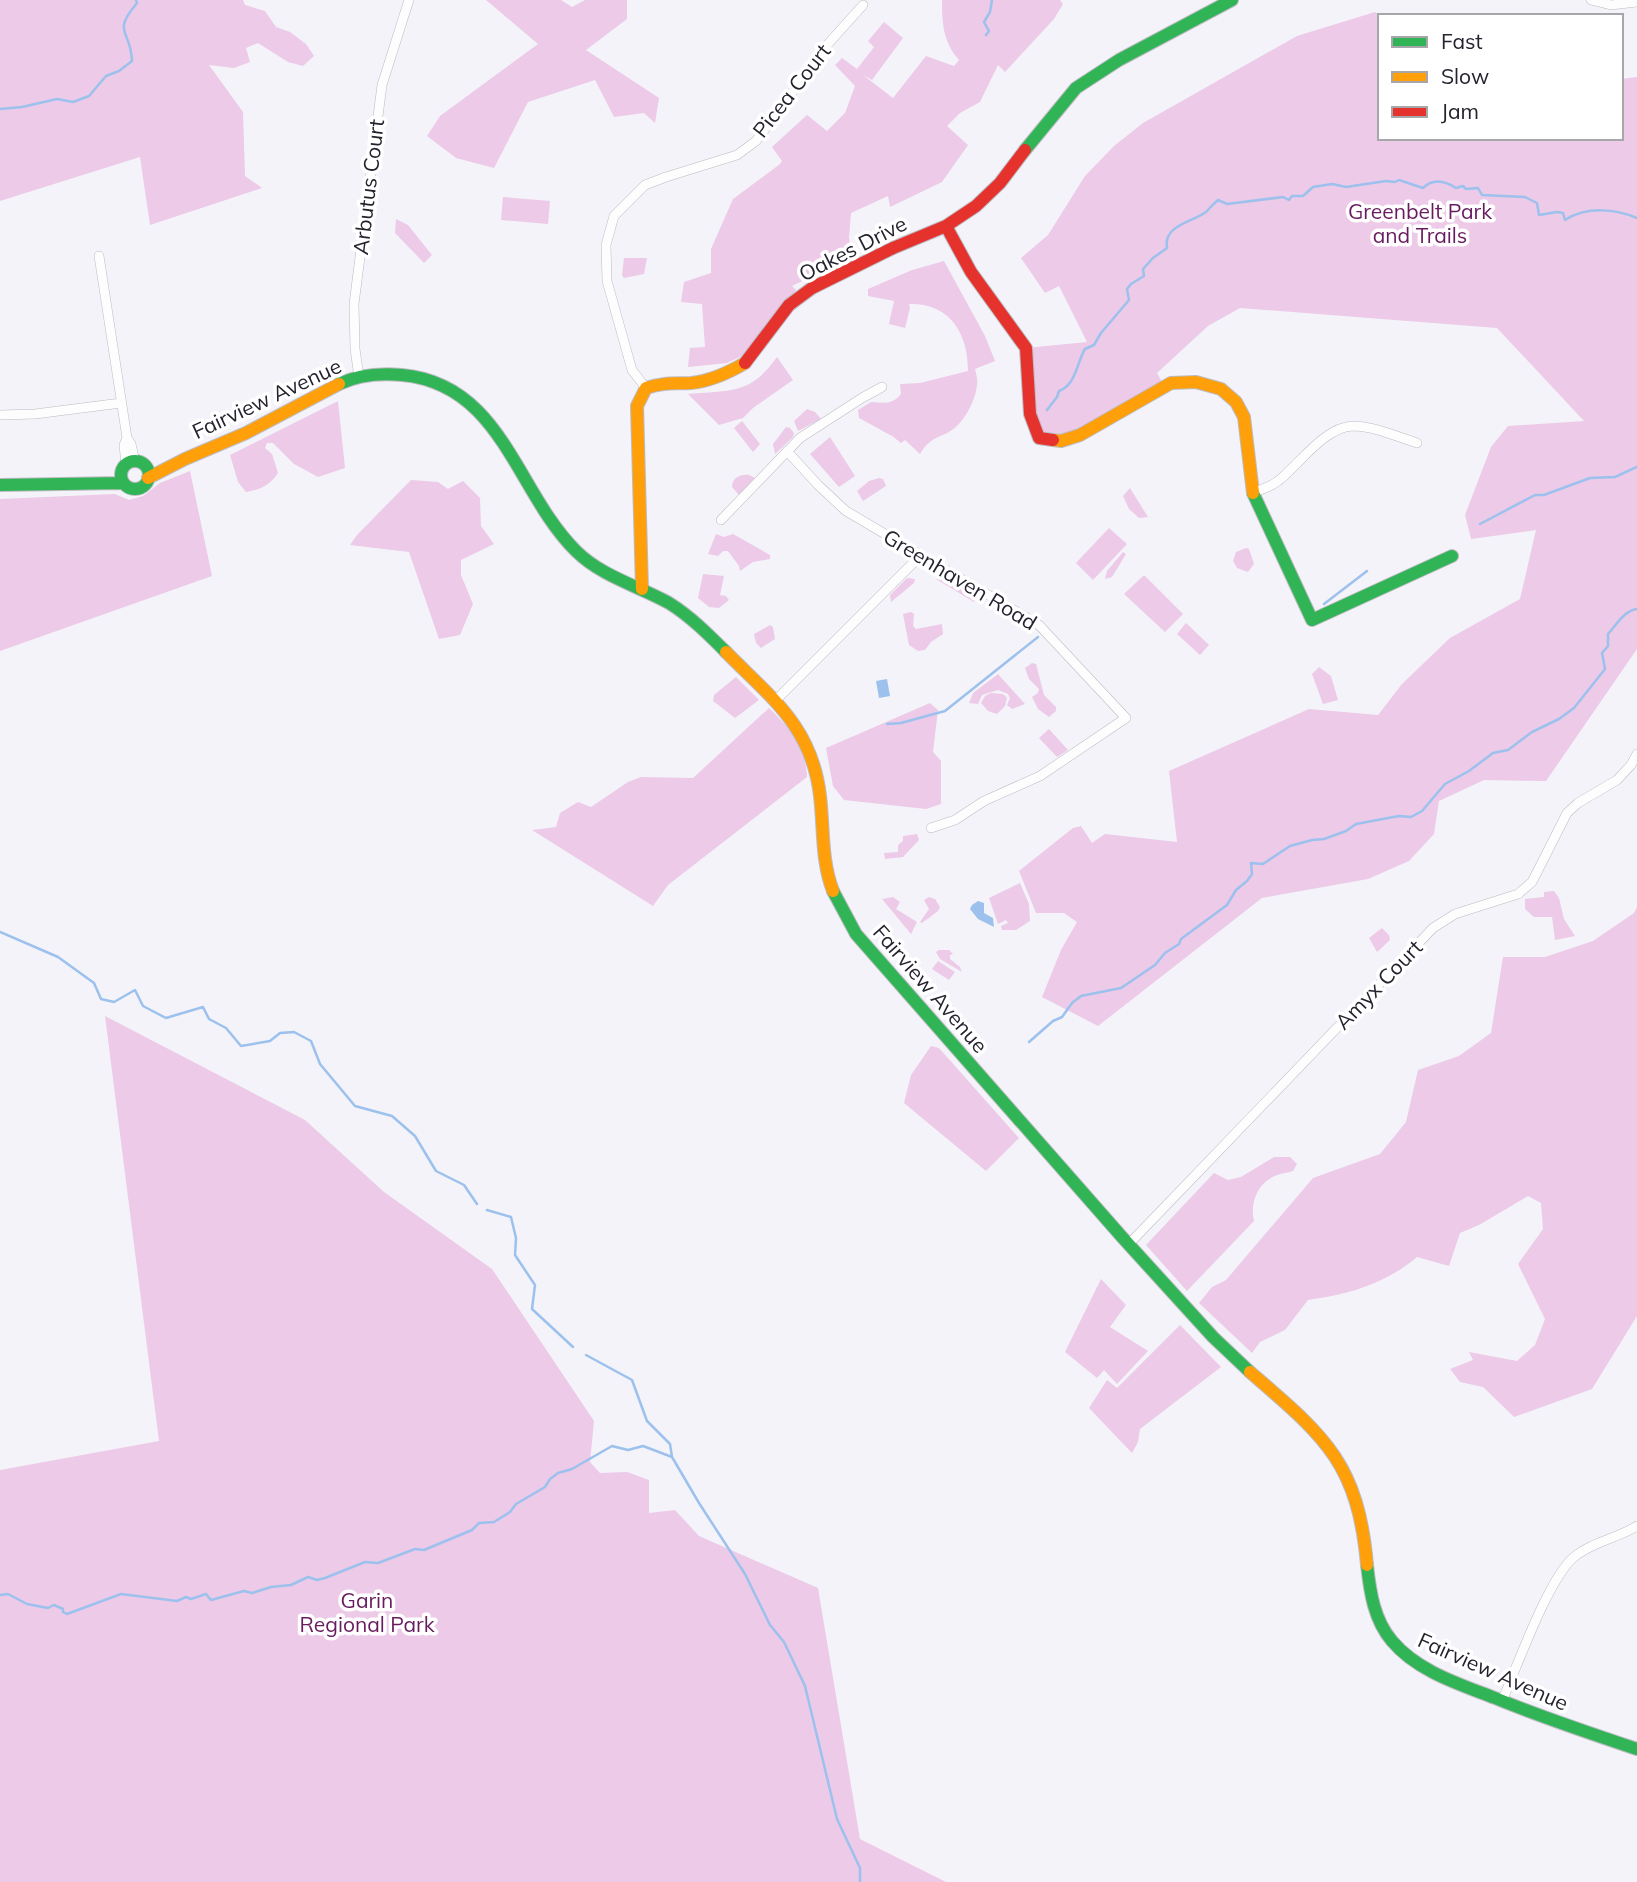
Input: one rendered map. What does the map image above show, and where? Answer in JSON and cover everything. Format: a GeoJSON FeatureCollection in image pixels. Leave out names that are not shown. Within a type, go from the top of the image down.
{"type":"FeatureCollection","features":[{"type":"Feature","properties":{"kind":"main road","name":"Oakes Drive"},"geometry":{"type":"LineString","coordinates":[[646,388],[665,382],[692,383],[723,376],[746,362],[789,305],[812,288],[892,248],[946,226],[976,206],[1000,183],[1041,128],[1076,88],[1119,60],[1232,0]]}},
{"type":"Feature","properties":{"kind":"main road"},"geometry":{"type":"LineString","coordinates":[[946,226],[971,272],[1026,348],[1030,361],[1027,405],[1030,421],[1039,438],[1061,441],[1080,435],[1171,383],[1196,382],[1221,389],[1236,402],[1244,417],[1253,493],[1262,518],[1312,621],[1452,556]]}},
{"type":"Feature","properties":{"kind":"main road","name":"Fairview Avenue"},"geometry":{"type":"LineString","coordinates":[[0,485],[42,486],[84,482],[174,458],[185,458],[222,444],[359,377],[388,373],[407,375],[438,383],[463,397],[489,424],[567,541],[589,561],[668,603],[694,621],[776,700],[795,725],[816,774],[826,869],[845,918],[940,1030],[1216,1340],[1333,1451],[1346,1473],[1358,1506],[1364,1532],[1367,1584],[1372,1606],[1379,1624],[1393,1643],[1419,1665],[1565,1726],[1637,1749]]}},
{"type":"Feature","properties":{"kind":"main road"},"geometry":{"type":"LineString","coordinates":[[642,589],[637,405],[646,388]]}},
{"type":"Feature","properties":{"kind":"street","name":"Arbutus Court"},"geometry":{"type":"LineString","coordinates":[[359,377],[354,304],[382,85],[409,0]]}},
{"type":"Feature","properties":{"kind":"street"},"geometry":{"type":"LineString","coordinates":[[1591,0],[1611,5],[1637,2]]}},
{"type":"Feature","properties":{"kind":"street","name":"Picea Court"},"geometry":{"type":"LineString","coordinates":[[646,388],[632,370],[607,281],[607,245],[614,216],[645,185],[737,155],[755,141],[827,45],[863,5]]}},
{"type":"Feature","properties":{"kind":"street"},"geometry":{"type":"LineString","coordinates":[[99,256],[121,403],[127,438],[131,444],[133,471]]}},
{"type":"Feature","properties":{"kind":"street"},"geometry":{"type":"LineString","coordinates":[[720,520],[800,438],[882,387]]}},
{"type":"Feature","properties":{"kind":"street"},"geometry":{"type":"LineString","coordinates":[[0,415],[35,414],[121,403]]}},
{"type":"Feature","properties":{"kind":"street"},"geometry":{"type":"LineString","coordinates":[[1253,493],[1276,483],[1324,438],[1342,429],[1353,426],[1388,433],[1417,443]]}},
{"type":"Feature","properties":{"kind":"street","name":"Greenhaven Road"},"geometry":{"type":"LineString","coordinates":[[787,450],[818,485],[846,510],[1040,625],[1126,718],[1040,776],[984,802],[955,820],[931,828]]}},
{"type":"Feature","properties":{"kind":"street"},"geometry":{"type":"LineString","coordinates":[[776,700],[921,555]]}},
{"type":"Feature","properties":{"kind":"street","name":"Amyx Court"},"geometry":{"type":"LineString","coordinates":[[1129,1244],[1433,928],[1455,914],[1518,894],[1532,882],[1567,813],[1577,803],[1617,780],[1637,754]]}},
{"type":"Feature","properties":{"kind":"street"},"geometry":{"type":"LineString","coordinates":[[1502,1701],[1564,1567],[1586,1549],[1637,1526]]}},
{"type":"Feature","properties":{"kind":"green space"},"geometry":{"type":"Polygon","coordinates":[[[0,0],[243,0],[245,5],[265,11],[276,27],[290,32],[306,44],[314,56],[303,66],[288,62],[258,43],[246,48],[250,62],[234,68],[209,65],[243,112],[245,176],[262,188],[150,225],[140,157],[0,201],[0,0]]]}},
{"type":"Feature","properties":{"kind":"green space"},"geometry":{"type":"Polygon","coordinates":[[[486,0],[561,0],[572,7],[585,0],[627,0],[627,19],[586,50],[659,98],[655,123],[644,113],[614,117],[595,80],[528,102],[494,168],[456,158],[427,136],[440,116],[538,44],[486,0]]]}},
{"type":"Feature","properties":{"kind":"green space"},"geometry":{"type":"Polygon","coordinates":[[[942,0],[1060,0],[1063,4],[1054,19],[1005,72],[998,65],[980,102],[960,113],[947,126],[968,145],[942,182],[890,207],[888,196],[851,213],[849,238],[852,257],[792,286],[796,290],[744,355],[727,363],[688,367],[690,348],[705,347],[702,304],[681,302],[684,282],[711,273],[711,249],[733,199],[780,164],[782,161],[772,147],[807,115],[827,131],[845,113],[855,86],[835,65],[842,58],[857,69],[874,47],[868,41],[884,22],[903,38],[872,80],[863,75],[893,98],[926,56],[954,66],[959,60],[945,32],[942,0]]]}},
{"type":"Feature","properties":{"kind":"green space","name":"Greenbelt Park and Trails"},"geometry":{"type":"Polygon","coordinates":[[[1375,12],[1378,14],[1378,140],[1623,140],[1623,79],[1637,77],[1637,649],[1546,781],[1484,780],[1439,801],[1434,834],[1409,861],[1368,879],[1262,898],[1098,1026],[1042,997],[1061,950],[1077,922],[1064,913],[1036,913],[1019,871],[1073,828],[1081,826],[1092,843],[1105,834],[1177,842],[1169,771],[1309,709],[1378,715],[1402,684],[1450,638],[1520,599],[1536,530],[1471,539],[1465,515],[1491,447],[1508,426],[1584,421],[1497,328],[1240,308],[1208,326],[1157,373],[1163,384],[1080,435],[1046,446],[1036,431],[1026,348],[1087,342],[1059,286],[1045,293],[1021,258],[1048,235],[1085,176],[1114,146],[1143,123],[1297,36],[1375,12]]]}},
{"type":"Feature","properties":{"kind":"green space"},"geometry":{"type":"Polygon","coordinates":[[[503,197],[550,201],[548,224],[501,220],[503,197]]]}},
{"type":"Feature","properties":{"kind":"green space"},"geometry":{"type":"Polygon","coordinates":[[[396,219],[408,225],[432,255],[424,263],[395,233],[396,219]]]}},
{"type":"Feature","properties":{"kind":"green space"},"geometry":{"type":"Polygon","coordinates":[[[624,258],[647,258],[644,274],[624,278],[624,258]]]}},
{"type":"Feature","properties":{"kind":"green space"},"geometry":{"type":"Polygon","coordinates":[[[944,261],[985,336],[995,361],[975,369],[976,392],[962,420],[951,431],[931,441],[920,454],[905,440],[901,443],[859,418],[858,410],[871,402],[894,400],[901,394],[900,384],[920,383],[968,371],[965,344],[954,323],[946,315],[923,305],[909,304],[905,328],[889,324],[894,301],[868,296],[868,289],[912,270],[944,261]]]}},
{"type":"Feature","properties":{"kind":"green space"},"geometry":{"type":"Polygon","coordinates":[[[777,357],[793,380],[743,418],[719,425],[688,394],[728,391],[748,384],[758,378],[777,357]]]}},
{"type":"Feature","properties":{"kind":"green space"},"geometry":{"type":"Polygon","coordinates":[[[338,401],[345,468],[318,477],[294,464],[273,443],[267,443],[265,448],[272,454],[278,473],[264,486],[246,492],[238,482],[230,455],[338,401]]]}},
{"type":"Feature","properties":{"kind":"green space"},"geometry":{"type":"Polygon","coordinates":[[[807,409],[815,412],[821,419],[798,431],[794,421],[807,409]]]}},
{"type":"Feature","properties":{"kind":"green space"},"geometry":{"type":"Polygon","coordinates":[[[742,421],[760,444],[753,452],[734,428],[742,421]]]}},
{"type":"Feature","properties":{"kind":"green space"},"geometry":{"type":"Polygon","coordinates":[[[786,427],[794,433],[793,437],[775,454],[773,444],[786,427]]]}},
{"type":"Feature","properties":{"kind":"green space"},"geometry":{"type":"Polygon","coordinates":[[[830,437],[855,476],[839,487],[810,454],[830,437]]]}},
{"type":"Feature","properties":{"kind":"green space"},"geometry":{"type":"Polygon","coordinates":[[[190,471],[212,576],[0,651],[0,499],[115,494],[129,500],[143,496],[160,483],[190,471]]]}},
{"type":"Feature","properties":{"kind":"green space"},"geometry":{"type":"Polygon","coordinates":[[[749,475],[755,478],[739,495],[732,487],[733,481],[740,476],[749,475]]]}},
{"type":"Feature","properties":{"kind":"green space"},"geometry":{"type":"Polygon","coordinates":[[[883,479],[886,486],[863,501],[857,491],[869,481],[883,479]]]}},
{"type":"Feature","properties":{"kind":"green space"},"geometry":{"type":"Polygon","coordinates":[[[411,480],[438,482],[448,489],[463,481],[480,498],[481,526],[494,544],[461,560],[461,575],[473,604],[460,635],[439,639],[409,552],[350,545],[411,480]]]}},
{"type":"Feature","properties":{"kind":"green space"},"geometry":{"type":"Polygon","coordinates":[[[1130,488],[1148,517],[1139,518],[1129,509],[1123,496],[1130,488]]]}},
{"type":"Feature","properties":{"kind":"green space"},"geometry":{"type":"Polygon","coordinates":[[[1109,528],[1127,544],[1093,580],[1076,563],[1109,528]]]}},
{"type":"Feature","properties":{"kind":"green space"},"geometry":{"type":"Polygon","coordinates":[[[716,534],[724,537],[733,534],[770,555],[770,559],[753,562],[740,571],[728,551],[723,551],[718,556],[708,554],[716,534]]]}},
{"type":"Feature","properties":{"kind":"green space"},"geometry":{"type":"Polygon","coordinates":[[[1249,549],[1254,564],[1248,572],[1237,568],[1233,561],[1236,552],[1249,549]]]}},
{"type":"Feature","properties":{"kind":"green space"},"geometry":{"type":"Polygon","coordinates":[[[1123,552],[1126,554],[1112,577],[1105,579],[1107,571],[1123,552]]]}},
{"type":"Feature","properties":{"kind":"green space"},"geometry":{"type":"Polygon","coordinates":[[[703,574],[724,576],[720,595],[729,600],[719,608],[709,607],[698,598],[703,574]]]}},
{"type":"Feature","properties":{"kind":"green space"},"geometry":{"type":"Polygon","coordinates":[[[945,574],[980,594],[974,602],[936,579],[945,574]]]}},
{"type":"Feature","properties":{"kind":"green space"},"geometry":{"type":"Polygon","coordinates":[[[1143,576],[1183,614],[1165,632],[1124,594],[1143,576]]]}},
{"type":"Feature","properties":{"kind":"green space"},"geometry":{"type":"Polygon","coordinates":[[[907,578],[915,579],[914,583],[891,602],[890,595],[907,578]]]}},
{"type":"Feature","properties":{"kind":"green space"},"geometry":{"type":"Polygon","coordinates":[[[903,614],[914,614],[913,626],[916,629],[942,624],[943,634],[925,650],[918,651],[909,645],[903,614]]]}},
{"type":"Feature","properties":{"kind":"green space"},"geometry":{"type":"Polygon","coordinates":[[[1186,623],[1209,645],[1200,655],[1177,634],[1186,623]]]}},
{"type":"Feature","properties":{"kind":"green space"},"geometry":{"type":"Polygon","coordinates":[[[770,625],[773,627],[775,639],[761,648],[756,643],[754,634],[770,625]]]}},
{"type":"Feature","properties":{"kind":"green space"},"geometry":{"type":"Polygon","coordinates":[[[1032,663],[1036,664],[1044,695],[1056,707],[1056,711],[1049,717],[1038,709],[1032,697],[1039,689],[1029,679],[1025,668],[1032,663]]]}},
{"type":"Feature","properties":{"kind":"green space"},"geometry":{"type":"Polygon","coordinates":[[[1319,667],[1331,676],[1338,700],[1323,704],[1312,674],[1319,667]]]}},
{"type":"Feature","properties":{"kind":"green space"},"geometry":{"type":"Polygon","coordinates":[[[998,674],[1025,704],[1012,709],[1007,705],[1010,698],[1008,694],[998,690],[982,695],[978,704],[969,703],[973,693],[998,674]]]}},
{"type":"Feature","properties":{"kind":"green space"},"geometry":{"type":"Polygon","coordinates":[[[736,677],[759,700],[735,718],[713,701],[714,695],[736,677]]]}},
{"type":"Feature","properties":{"kind":"green space"},"geometry":{"type":"Polygon","coordinates":[[[991,693],[1003,694],[1007,698],[1005,706],[997,714],[988,711],[981,703],[985,696],[991,693]]]}},
{"type":"Feature","properties":{"kind":"green space"},"geometry":{"type":"Polygon","coordinates":[[[930,703],[938,710],[933,752],[941,761],[941,804],[926,809],[844,800],[833,786],[826,748],[930,703]]]}},
{"type":"Feature","properties":{"kind":"green space"},"geometry":{"type":"Polygon","coordinates":[[[769,708],[796,738],[806,765],[807,777],[668,885],[653,906],[532,830],[556,827],[560,813],[578,802],[591,807],[628,782],[641,777],[693,778],[769,708]]]}},
{"type":"Feature","properties":{"kind":"green space"},"geometry":{"type":"Polygon","coordinates":[[[1049,729],[1068,750],[1057,757],[1039,738],[1049,729]]]}},
{"type":"Feature","properties":{"kind":"green space"},"geometry":{"type":"Polygon","coordinates":[[[917,834],[919,840],[903,857],[885,859],[884,853],[898,852],[903,836],[917,834]]]}},
{"type":"Feature","properties":{"kind":"green space"},"geometry":{"type":"Polygon","coordinates":[[[1020,883],[1029,904],[1030,921],[1016,930],[1002,930],[1001,926],[1008,923],[1006,920],[998,924],[989,898],[1020,883]]]}},
{"type":"Feature","properties":{"kind":"green space"},"geometry":{"type":"Polygon","coordinates":[[[1554,891],[1559,898],[1564,919],[1575,936],[1555,940],[1552,917],[1534,917],[1525,909],[1525,899],[1544,897],[1544,892],[1554,891]]]}},
{"type":"Feature","properties":{"kind":"green space"},"geometry":{"type":"Polygon","coordinates":[[[893,897],[900,902],[896,909],[917,922],[911,934],[882,899],[893,897]]]}},
{"type":"Feature","properties":{"kind":"green space"},"geometry":{"type":"Polygon","coordinates":[[[929,897],[935,899],[940,907],[922,923],[920,922],[929,909],[924,900],[929,897]]]}},
{"type":"Feature","properties":{"kind":"green space"},"geometry":{"type":"Polygon","coordinates":[[[1637,907],[1637,1316],[1592,1389],[1514,1417],[1483,1387],[1460,1382],[1450,1369],[1473,1360],[1469,1352],[1517,1361],[1535,1345],[1545,1319],[1518,1264],[1543,1229],[1541,1203],[1528,1196],[1460,1233],[1449,1266],[1417,1257],[1380,1281],[1338,1295],[1308,1300],[1285,1330],[1260,1342],[1252,1353],[1199,1303],[1212,1287],[1226,1280],[1313,1178],[1380,1154],[1406,1122],[1418,1070],[1459,1056],[1491,1033],[1503,957],[1545,957],[1593,941],[1634,913],[1637,907]]]}},
{"type":"Feature","properties":{"kind":"green space"},"geometry":{"type":"Polygon","coordinates":[[[1382,928],[1390,940],[1377,952],[1369,938],[1382,928]]]}},
{"type":"Feature","properties":{"kind":"green space"},"geometry":{"type":"Polygon","coordinates":[[[949,950],[953,954],[950,959],[962,972],[940,959],[936,952],[949,950]]]}},
{"type":"Feature","properties":{"kind":"green space"},"geometry":{"type":"Polygon","coordinates":[[[938,961],[955,972],[949,980],[932,969],[938,961]]]}},
{"type":"Feature","properties":{"kind":"green space","name":"Garin Regional Park"},"geometry":{"type":"Polygon","coordinates":[[[105,1016],[305,1120],[384,1192],[492,1269],[594,1421],[590,1462],[600,1473],[627,1472],[649,1480],[649,1513],[675,1510],[699,1536],[818,1588],[860,1839],[946,1882],[0,1882],[0,1470],[159,1441],[105,1016]]]}},
{"type":"Feature","properties":{"kind":"green space"},"geometry":{"type":"Polygon","coordinates":[[[931,1046],[939,1048],[1019,1138],[986,1171],[904,1103],[911,1075],[931,1046]]]}},
{"type":"Feature","properties":{"kind":"green space"},"geometry":{"type":"Polygon","coordinates":[[[1274,1157],[1290,1157],[1297,1164],[1293,1171],[1273,1177],[1261,1186],[1254,1203],[1254,1221],[1187,1291],[1146,1245],[1214,1173],[1228,1180],[1241,1177],[1274,1157]]]}},
{"type":"Feature","properties":{"kind":"green space"},"geometry":{"type":"Polygon","coordinates":[[[1101,1279],[1126,1305],[1110,1327],[1148,1351],[1117,1384],[1104,1370],[1097,1378],[1065,1352],[1101,1279]]]}},
{"type":"Feature","properties":{"kind":"green space"},"geometry":{"type":"Polygon","coordinates":[[[1180,1325],[1221,1367],[1140,1429],[1138,1442],[1132,1453],[1089,1408],[1107,1380],[1117,1388],[1180,1325]]]}},
{"type":"Feature","properties":{"kind":"water"},"geometry":{"type":"Polygon","coordinates":[[[887,679],[890,696],[879,698],[876,681],[887,679]]]}},
{"type":"Feature","properties":{"kind":"water"},"geometry":{"type":"Polygon","coordinates":[[[978,901],[984,903],[984,913],[993,918],[994,927],[978,919],[970,909],[978,901]]]}},
{"type":"Feature","properties":{"kind":"waterway"},"geometry":{"type":"LineString","coordinates":[[0,109],[57,99],[73,102],[89,96],[106,76],[119,71],[132,61],[124,27],[129,13],[137,3],[136,0]]}},
{"type":"Feature","properties":{"kind":"waterway"},"geometry":{"type":"LineString","coordinates":[[986,35],[989,31],[984,22],[990,12],[992,0]]}},
{"type":"Feature","properties":{"kind":"waterway"},"geometry":{"type":"LineString","coordinates":[[1047,410],[1059,391],[1073,379],[1085,349],[1094,345],[1129,300],[1127,289],[1144,276],[1143,269],[1167,248],[1167,240],[1174,229],[1206,212],[1218,200],[1227,204],[1283,197],[1289,200],[1292,196],[1303,196],[1313,187],[1332,184],[1346,187],[1399,180],[1423,188],[1439,182],[1456,188],[1478,188],[1482,195],[1525,197],[1537,203],[1539,215],[1563,213],[1565,220],[1601,210],[1637,218]]}},
{"type":"Feature","properties":{"kind":"waterway"},"geometry":{"type":"LineString","coordinates":[[1480,524],[1535,495],[1544,495],[1590,478],[1615,477],[1637,467]]}},
{"type":"Feature","properties":{"kind":"waterway"},"geometry":{"type":"LineString","coordinates":[[1324,604],[1367,571]]}},
{"type":"Feature","properties":{"kind":"waterway"},"geometry":{"type":"LineString","coordinates":[[1029,1042],[1053,1021],[1062,1017],[1081,996],[1121,988],[1155,965],[1165,953],[1179,944],[1181,939],[1227,905],[1236,890],[1252,874],[1251,863],[1263,864],[1290,846],[1324,839],[1356,824],[1399,816],[1411,817],[1422,811],[1445,784],[1469,771],[1493,753],[1508,750],[1532,732],[1559,719],[1574,708],[1605,669],[1602,653],[1608,646],[1608,634],[1625,615],[1637,609]]}},
{"type":"Feature","properties":{"kind":"waterway"},"geometry":{"type":"LineString","coordinates":[[887,724],[945,711],[1038,637]]}},
{"type":"Feature","properties":{"kind":"waterway"},"geometry":{"type":"LineString","coordinates":[[0,932],[58,957],[94,983],[101,999],[114,1002],[135,990],[143,1006],[166,1018],[203,1007],[209,1019],[226,1028],[241,1046],[270,1041],[280,1033],[294,1032],[311,1041],[320,1064],[355,1106],[392,1116],[415,1136],[436,1171],[464,1185],[477,1204]]}},
{"type":"Feature","properties":{"kind":"waterway"},"geometry":{"type":"LineString","coordinates":[[487,1210],[511,1217],[516,1238],[515,1255],[535,1285],[532,1309],[573,1347]]}},
{"type":"Feature","properties":{"kind":"waterway"},"geometry":{"type":"LineString","coordinates":[[586,1355],[632,1380],[647,1421],[670,1444],[672,1457],[745,1574],[770,1625],[784,1642],[805,1686],[837,1819],[860,1868],[860,1882]]}},
{"type":"Feature","properties":{"kind":"waterway"},"geometry":{"type":"LineString","coordinates":[[0,1595],[8,1594],[27,1604],[48,1608],[54,1605],[67,1614],[121,1594],[177,1601],[206,1594],[211,1600],[244,1591],[252,1593],[291,1585],[308,1577],[317,1580],[365,1562],[378,1563],[415,1549],[424,1550],[472,1530],[479,1523],[494,1522],[510,1512],[516,1504],[545,1487],[558,1473],[572,1469],[612,1446],[628,1450],[643,1446],[672,1457]]}},
{"type":"Feature","properties":{"kind":"traffic: fast"},"geometry":{"type":"LineString","coordinates":[[1025,150],[1076,88],[1119,60],[1232,0]]}},
{"type":"Feature","properties":{"kind":"traffic: fast"},"geometry":{"type":"LineString","coordinates":[[339,384],[370,375],[402,375],[436,383],[463,398],[485,419],[504,444],[555,527],[576,551],[608,574],[677,608],[726,652]]}},
{"type":"Feature","properties":{"kind":"traffic: fast"},"geometry":{"type":"LineString","coordinates":[[135,461],[145,465],[149,475],[145,485],[135,489],[125,485],[121,475],[125,465],[135,461]]}},
{"type":"Feature","properties":{"kind":"traffic: fast"},"geometry":{"type":"LineString","coordinates":[[0,485],[123,483]]}},
{"type":"Feature","properties":{"kind":"traffic: fast"},"geometry":{"type":"LineString","coordinates":[[1253,493],[1312,620],[1452,556]]}},
{"type":"Feature","properties":{"kind":"traffic: fast"},"geometry":{"type":"LineString","coordinates":[[833,891],[856,934],[1122,1237],[1213,1337],[1250,1372]]}},
{"type":"Feature","properties":{"kind":"traffic: fast"},"geometry":{"type":"LineString","coordinates":[[1367,1565],[1371,1595],[1381,1624],[1392,1641],[1414,1661],[1439,1676],[1637,1749]]}},
{"type":"Feature","properties":{"kind":"traffic: slow"},"geometry":{"type":"LineString","coordinates":[[642,589],[637,406],[646,388],[705,380],[745,363]]}},
{"type":"Feature","properties":{"kind":"traffic: slow"},"geometry":{"type":"LineString","coordinates":[[1053,440],[1061,441],[1080,435],[1171,383],[1196,382],[1221,389],[1236,402],[1244,417],[1253,493]]}},
{"type":"Feature","properties":{"kind":"traffic: slow"},"geometry":{"type":"LineString","coordinates":[[148,478],[246,433],[339,384]]}},
{"type":"Feature","properties":{"kind":"traffic: slow"},"geometry":{"type":"LineString","coordinates":[[726,652],[787,715],[808,750],[816,772],[825,856],[833,891]]}},
{"type":"Feature","properties":{"kind":"traffic: slow"},"geometry":{"type":"LineString","coordinates":[[1250,1372],[1298,1415],[1333,1454],[1346,1476],[1355,1500],[1367,1565]]}},
{"type":"Feature","properties":{"kind":"traffic: jam"},"geometry":{"type":"LineString","coordinates":[[745,363],[789,305],[812,288],[893,248],[946,226],[976,206],[1000,183],[1025,150]]}},
{"type":"Feature","properties":{"kind":"traffic: jam"},"geometry":{"type":"LineString","coordinates":[[946,226],[971,272],[1026,348],[1030,414],[1039,438],[1053,440]]}}]}
